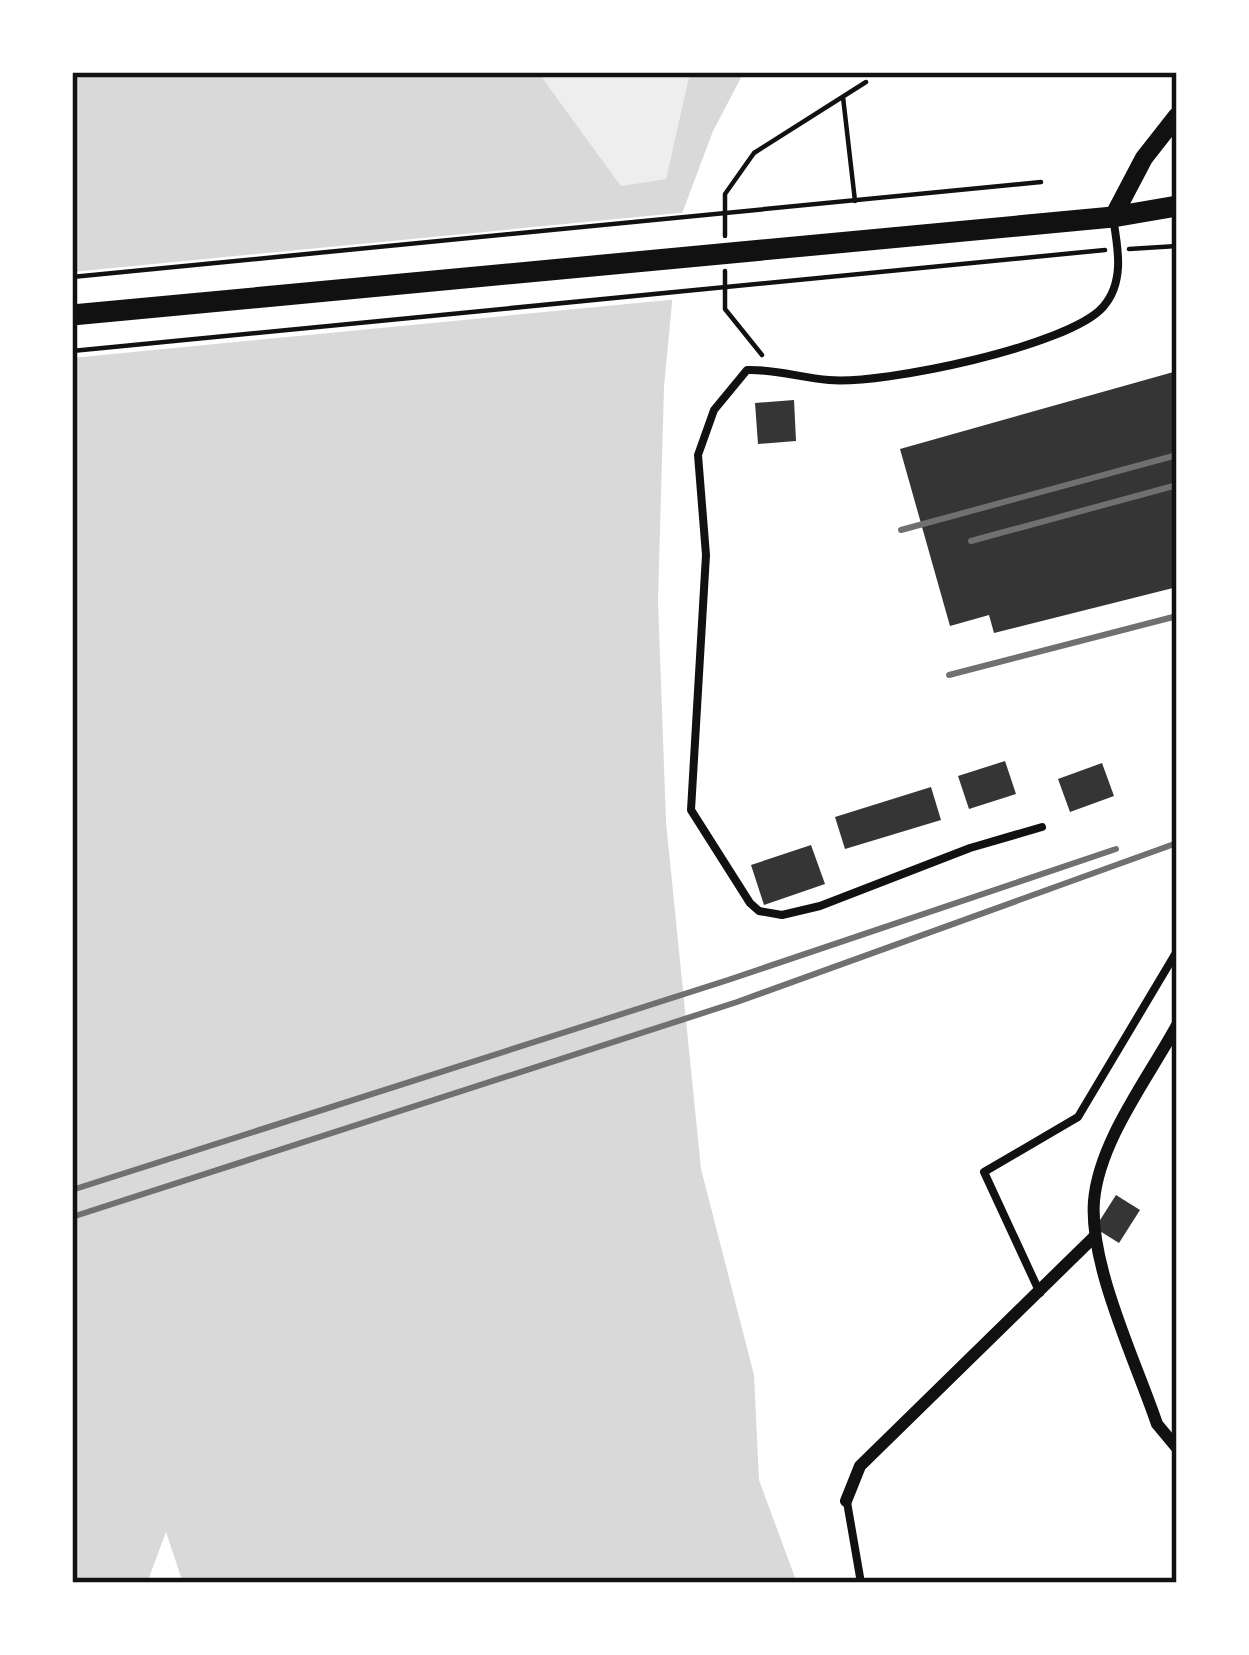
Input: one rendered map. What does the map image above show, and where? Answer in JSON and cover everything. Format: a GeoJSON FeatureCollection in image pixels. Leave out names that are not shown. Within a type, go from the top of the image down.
{"type":"FeatureCollection","features":[{"type":"Feature","properties":{"kind":"main road"},"geometry":{"type":"LineString","coordinates":[[1113,217],[1144,158],[1177,116]]}},
{"type":"Feature","properties":{"kind":"main road"},"geometry":{"type":"LineString","coordinates":[[1113,217],[1177,206]]}},
{"type":"Feature","properties":{"kind":"main road"},"geometry":{"type":"LineString","coordinates":[[72,315],[816,243],[1177,215]]}},
{"type":"Feature","properties":{"kind":"street"},"geometry":{"type":"LineString","coordinates":[[1177,1025],[1113,1143],[1094,1197],[1094,1237],[1157,1424],[1177,1448]]}},
{"type":"Feature","properties":{"kind":"street"},"geometry":{"type":"LineString","coordinates":[[846,1501],[860,1466],[1094,1237]]}},
{"type":"Feature","properties":{"kind":"lane"},"geometry":{"type":"LineString","coordinates":[[1042,826],[970,848],[820,907],[782,915],[759,911],[750,903],[730,864],[699,829],[691,810],[706,555],[698,455],[714,410],[747,370],[864,380],[1035,344],[1083,325],[1106,304],[1116,283],[1113,217]]}},
{"type":"Feature","properties":{"kind":"lane"},"geometry":{"type":"LineString","coordinates":[[1040,1292],[983,1172],[1078,1117],[1177,952]]}},
{"type":"Feature","properties":{"kind":"lane"},"geometry":{"type":"LineString","coordinates":[[846,1501],[861,1583]]}},
{"type":"Feature","properties":{"kind":"path"},"geometry":{"type":"LineString","coordinates":[[725,240],[724,194],[754,153],[866,82]]}},
{"type":"Feature","properties":{"kind":"path"},"geometry":{"type":"LineString","coordinates":[[843,97],[855,201]]}},
{"type":"Feature","properties":{"kind":"path"},"geometry":{"type":"LineString","coordinates":[[72,277],[1041,182]]}},
{"type":"Feature","properties":{"kind":"path"},"geometry":{"type":"LineString","coordinates":[[72,351],[1177,246]]}},
{"type":"Feature","properties":{"kind":"path"},"geometry":{"type":"LineString","coordinates":[[725,263],[725,309],[773,369]]}},
{"type":"Feature","properties":{"kind":"shaded area"},"geometry":{"type":"Polygon","coordinates":[[[72,72],[538,72],[621,186],[666,179],[690,72],[744,72],[713,131],[680,219],[664,387],[658,600],[666,822],[701,1169],[754,1375],[759,1480],[797,1583],[183,1583],[166,1532],[147,1583],[72,1583],[72,72]]]}},
{"type":"Feature","properties":{"kind":"shaded area"},"geometry":{"type":"Polygon","coordinates":[[[538,72],[690,72],[666,179],[621,186],[538,72]]]}},
{"type":"Feature","properties":{"kind":"pier"},"geometry":{"type":"Polygon","coordinates":[[[689,212],[679,299],[72,358],[72,272],[689,212]]]}},
{"type":"Feature","properties":{"kind":"building"},"geometry":{"type":"Polygon","coordinates":[[[1177,371],[1177,587],[994,633],[989,615],[950,626],[900,449],[1177,371]]]}},
{"type":"Feature","properties":{"kind":"building"},"geometry":{"type":"Polygon","coordinates":[[[794,400],[796,441],[758,444],[755,403],[794,400]]]}},
{"type":"Feature","properties":{"kind":"building"},"geometry":{"type":"Polygon","coordinates":[[[1005,761],[1016,794],[969,809],[958,776],[1005,761]]]}},
{"type":"Feature","properties":{"kind":"building"},"geometry":{"type":"Polygon","coordinates":[[[1102,763],[1114,796],[1070,812],[1058,779],[1102,763]]]}},
{"type":"Feature","properties":{"kind":"building"},"geometry":{"type":"Polygon","coordinates":[[[931,787],[941,820],[845,849],[835,817],[931,787]]]}},
{"type":"Feature","properties":{"kind":"building"},"geometry":{"type":"Polygon","coordinates":[[[811,845],[825,884],[764,905],[751,865],[811,845]]]}},
{"type":"Feature","properties":{"kind":"building"},"geometry":{"type":"Polygon","coordinates":[[[1116,1195],[1140,1210],[1119,1243],[1095,1228],[1116,1195]]]}},
{"type":"Feature","properties":{"kind":"railway"},"geometry":{"type":"LineString","coordinates":[[901,530],[1177,455]]}},
{"type":"Feature","properties":{"kind":"railway"},"geometry":{"type":"LineString","coordinates":[[971,541],[1177,485]]}},
{"type":"Feature","properties":{"kind":"railway"},"geometry":{"type":"LineString","coordinates":[[949,675],[1177,616]]}},
{"type":"Feature","properties":{"kind":"railway"},"geometry":{"type":"LineString","coordinates":[[72,1217],[737,1002],[1177,843]]}},
{"type":"Feature","properties":{"kind":"railway"},"geometry":{"type":"LineString","coordinates":[[72,1190],[728,980],[1116,849]]}}]}
